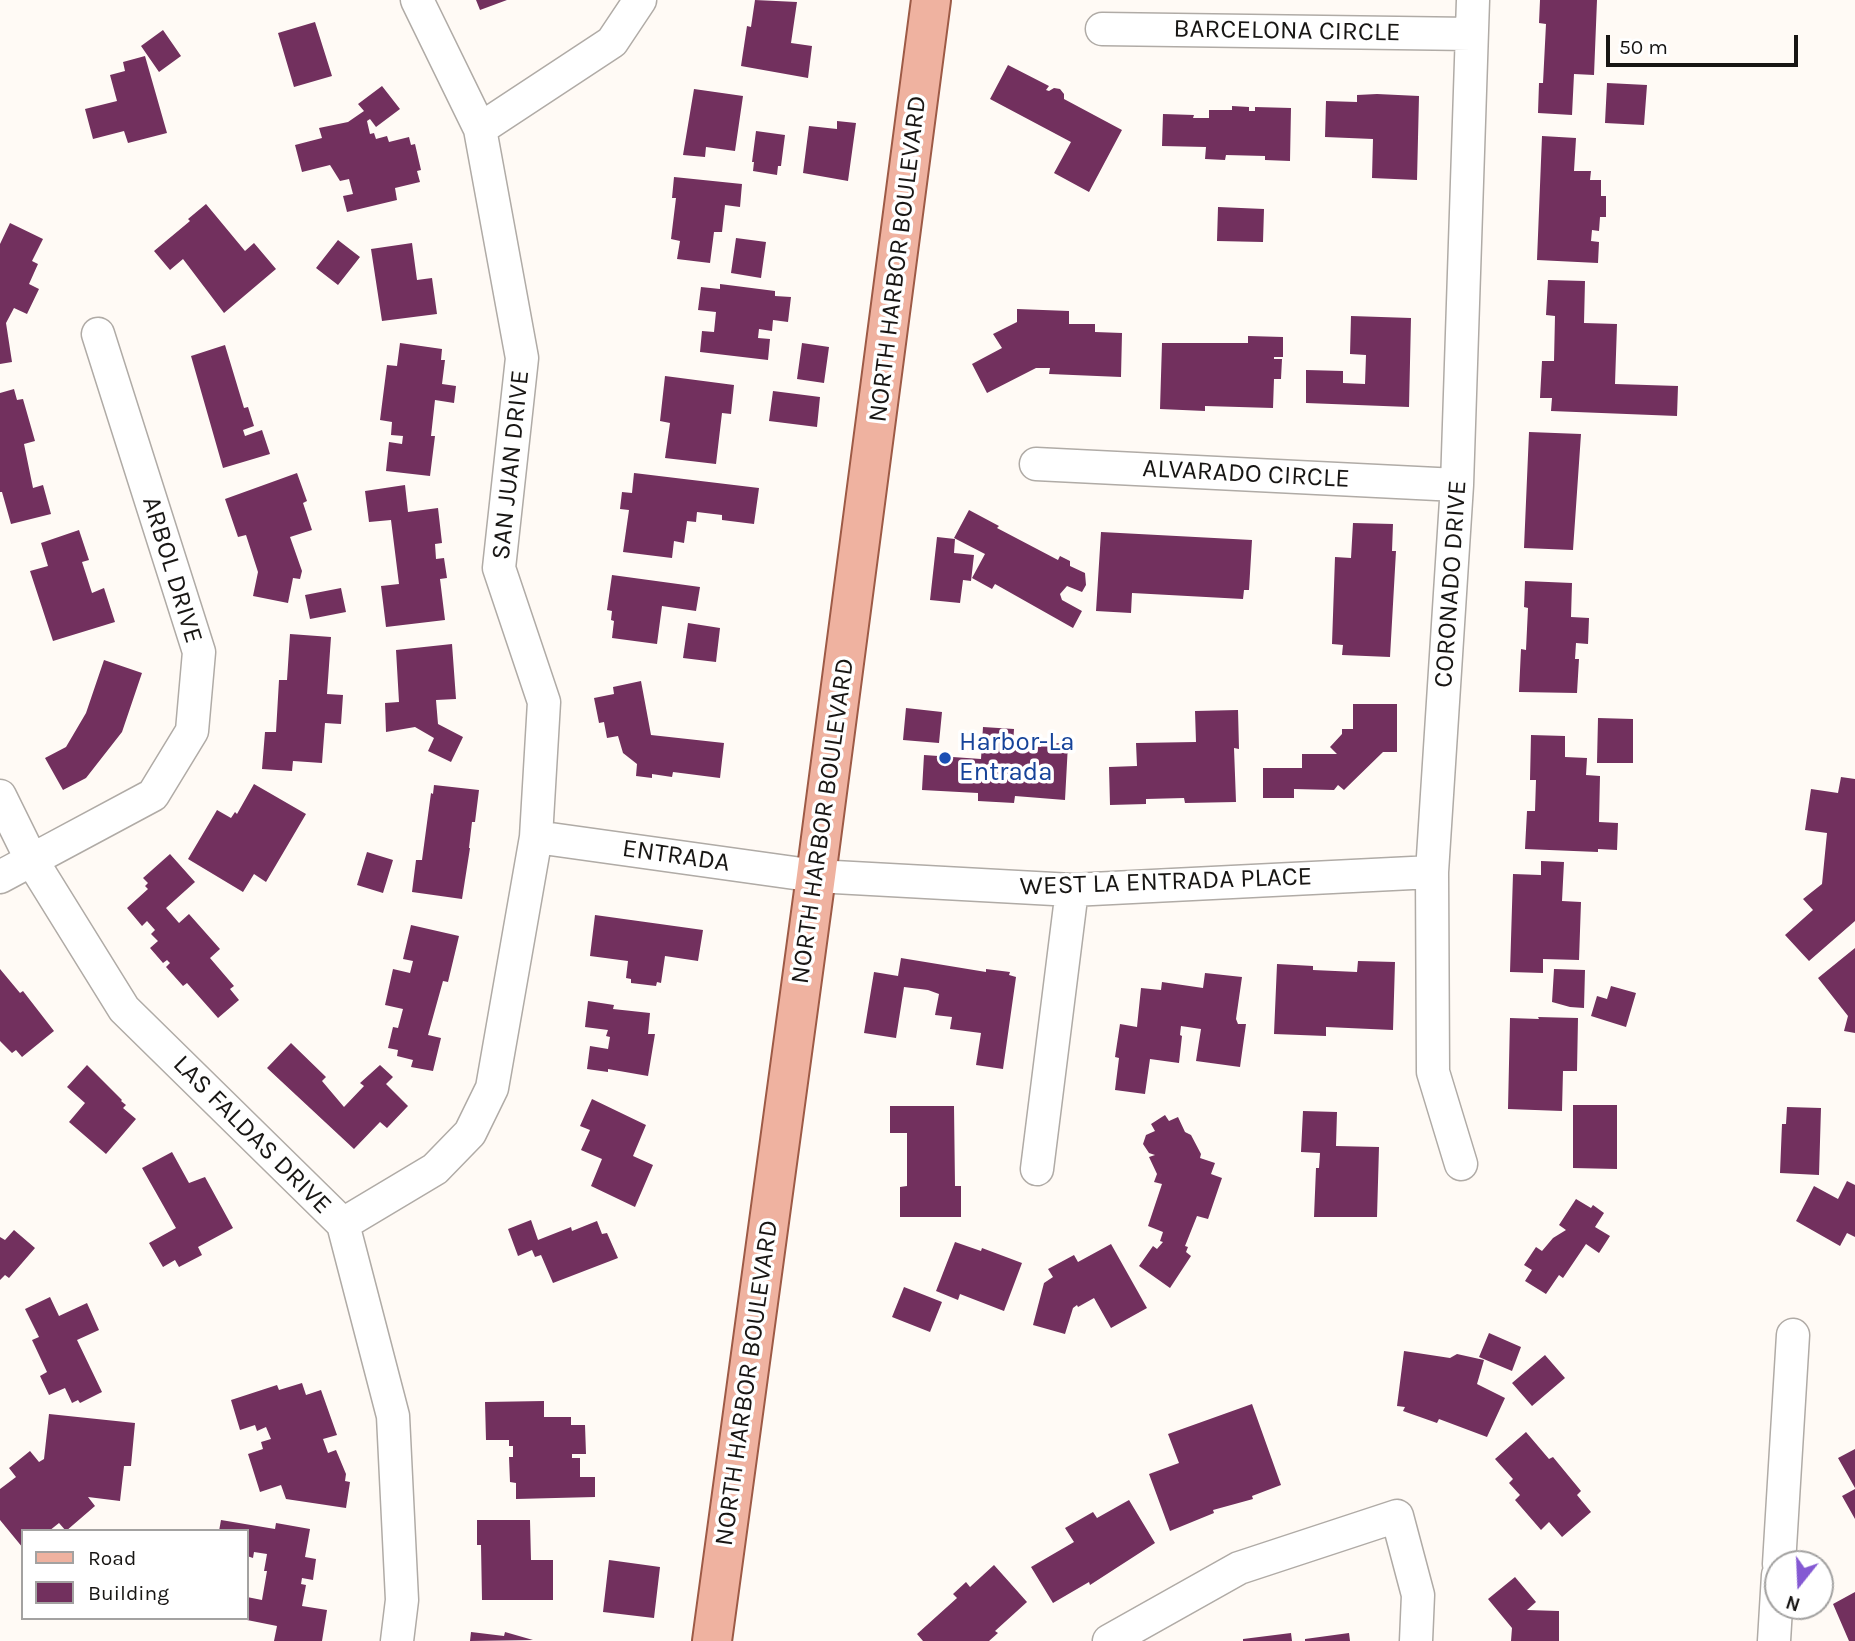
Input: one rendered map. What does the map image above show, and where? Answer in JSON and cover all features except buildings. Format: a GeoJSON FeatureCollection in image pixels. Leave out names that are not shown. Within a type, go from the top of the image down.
{"type":"FeatureCollection","features":[{"type":"Feature","properties":{"kind":"main road","name":"NORTH HARBOR BOULEVARD"},"geometry":{"type":"LineString","coordinates":[[712,1641],[931,0]]}},
{"type":"Feature","properties":{"kind":"street","name":"SAN JUAN DRIVE"},"geometry":{"type":"LineString","coordinates":[[343,1224],[435,1169],[470,1133],[492,1088],[536,837],[544,702],[499,568],[522,358],[480,129],[417,0]]}},
{"type":"Feature","properties":{"kind":"street"},"geometry":{"type":"LineString","coordinates":[[480,129],[612,42],[640,0]]}},
{"type":"Feature","properties":{"kind":"street","name":"CORONADO DRIVE"},"geometry":{"type":"LineString","coordinates":[[1461,1164],[1433,1072],[1432,872],[1457,485],[1473,0]]}},
{"type":"Feature","properties":{"kind":"street","name":"BARCELONA CIRCLE"},"geometry":{"type":"LineString","coordinates":[[1102,29],[1471,34]]}},
{"type":"Feature","properties":{"kind":"street","name":"ARBOL DRIVE"},"geometry":{"type":"LineString","coordinates":[[0,877],[153,795],[192,731],[199,652],[98,334]]}},
{"type":"Feature","properties":{"kind":"street","name":"ALVARADO CIRCLE"},"geometry":{"type":"LineString","coordinates":[[1035,464],[1457,485]]}},
{"type":"Feature","properties":{"kind":"street","name":"LAS FALDAS DRIVE"},"geometry":{"type":"LineString","coordinates":[[0,796],[31,859],[124,1009],[343,1224],[393,1416],[402,1600],[397,1641]]}},
{"type":"Feature","properties":{"kind":"street","name":"ENTRADA"},"geometry":{"type":"LineString","coordinates":[[536,837],[816,876]]}},
{"type":"Feature","properties":{"kind":"street","name":"WEST LA ENTRADA PLACE"},"geometry":{"type":"LineString","coordinates":[[816,876],[1072,890],[1432,872]]}},
{"type":"Feature","properties":{"kind":"street"},"geometry":{"type":"LineString","coordinates":[[1037,1169],[1072,890]]}},
{"type":"Feature","properties":{"kind":"street"},"geometry":{"type":"LineString","coordinates":[[1780,1550],[1793,1335]]}},
{"type":"Feature","properties":{"kind":"street"},"geometry":{"type":"LineString","coordinates":[[1109,1641],[1239,1568],[1397,1516],[1418,1595],[1416,1641]]}},
{"type":"Feature","properties":{"kind":"street"},"geometry":{"type":"LineString","coordinates":[[1774,1641],[1775,1620]]}},
{"type":"Feature","properties":{"kind":"place","name":"Harbor-La Entrada"},"geometry":{"type":"Point","coordinates":[945,758]}}]}
